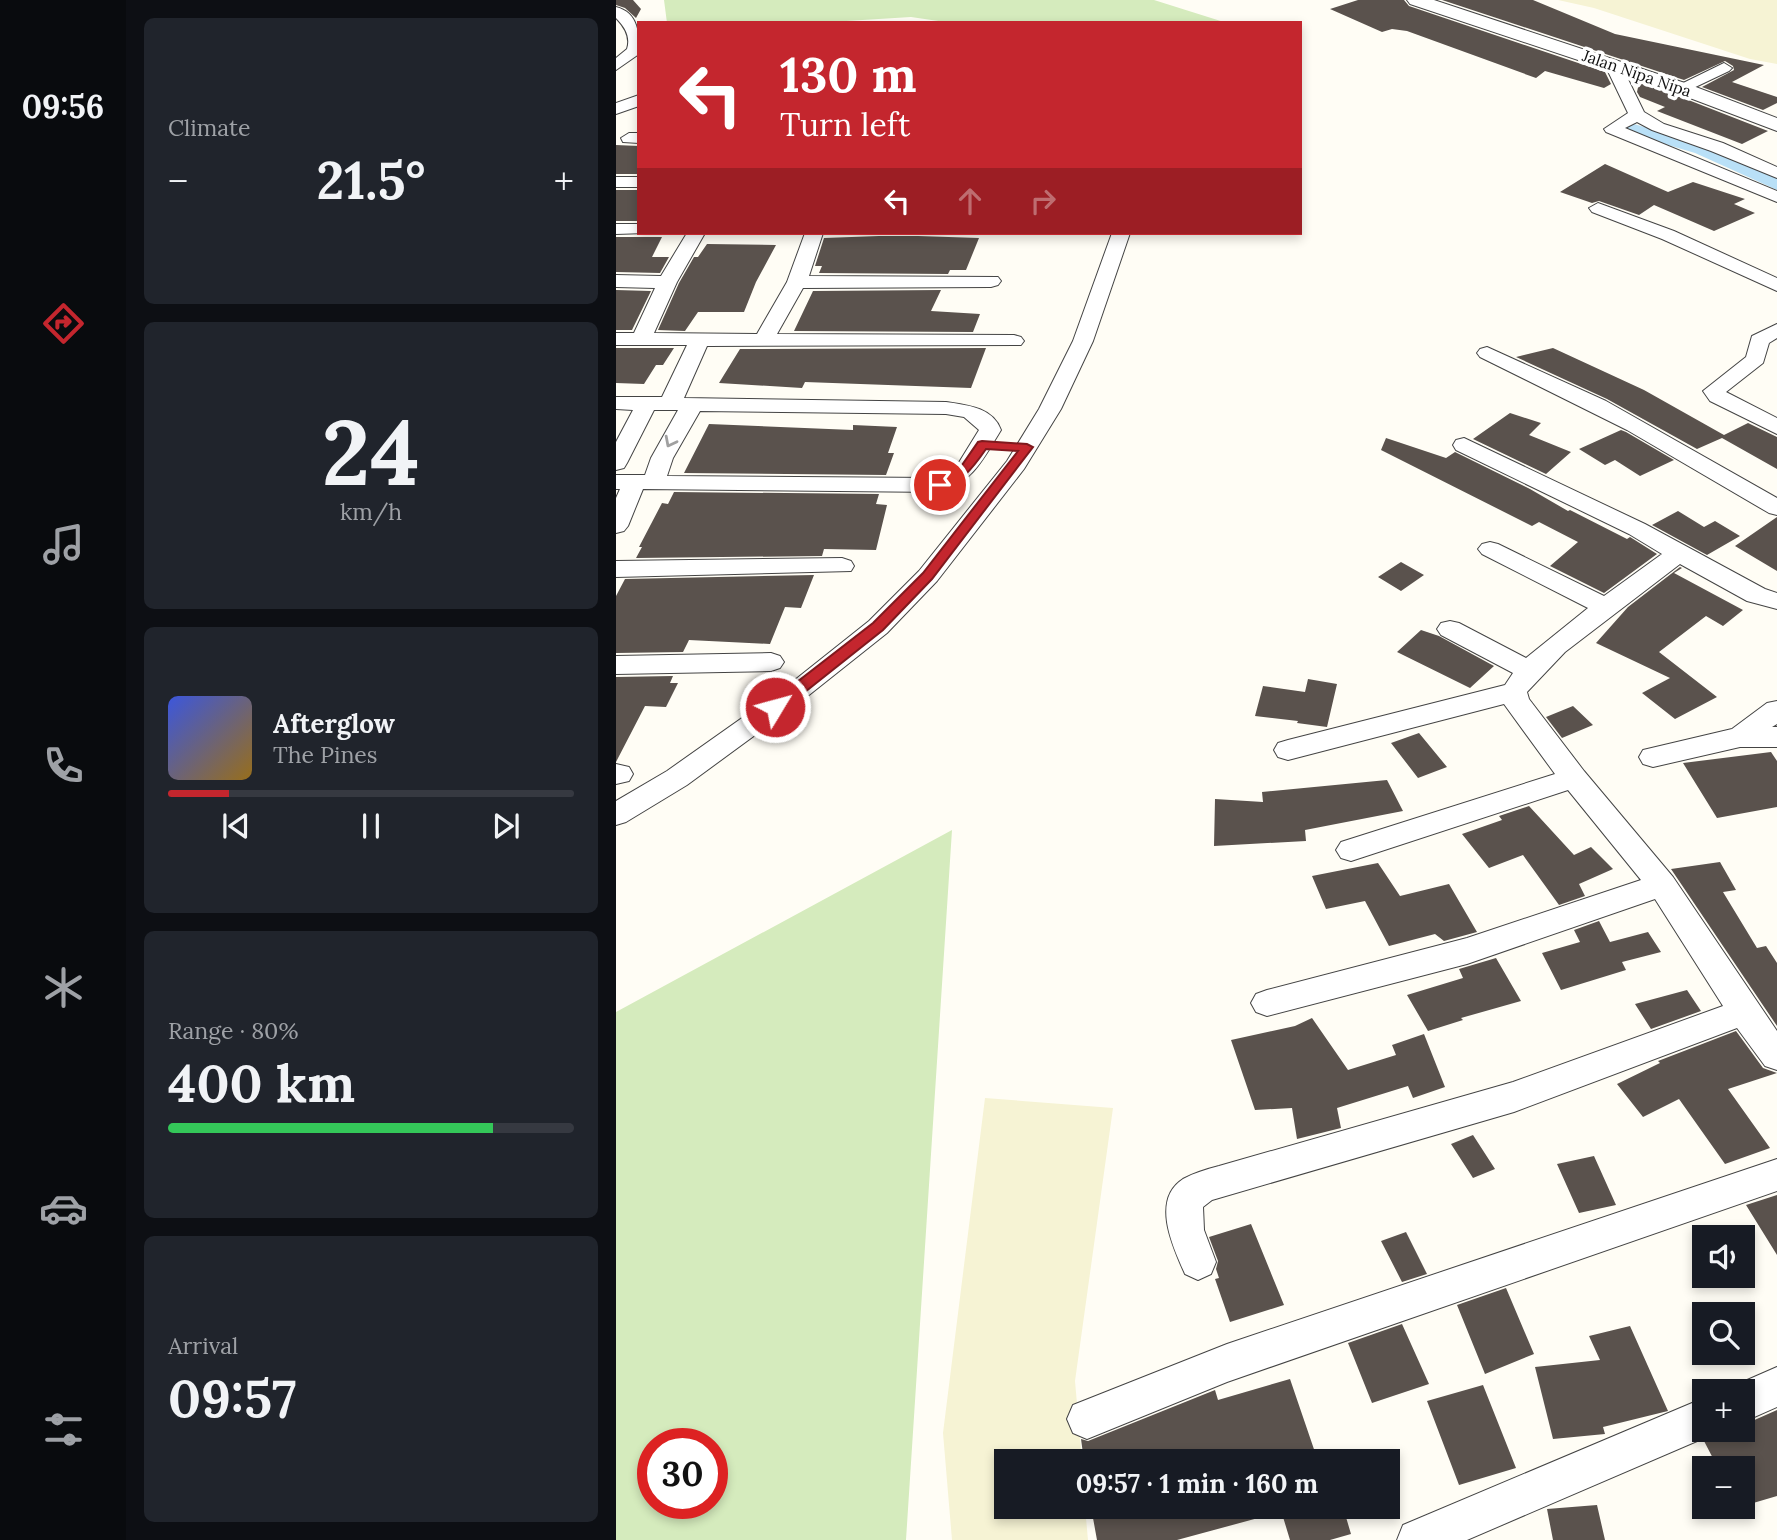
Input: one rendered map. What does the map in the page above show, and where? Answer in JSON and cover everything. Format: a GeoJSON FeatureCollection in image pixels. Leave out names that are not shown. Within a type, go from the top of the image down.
{"type":"FeatureCollection","features":[{"type":"Feature","properties":{"kind":"street","name":"Jalan Nipa Nipa"},"geometry":{"type":"LineString","coordinates":[[1416,0],[1681,88],[1777,125]]}},
{"type":"Feature","properties":{"kind":"street"},"geometry":{"type":"LineString","coordinates":[[616,65],[636,47],[628,19],[618,14]]}},
{"type":"Feature","properties":{"kind":"street"},"geometry":{"type":"LineString","coordinates":[[1613,65],[1624,121]]}},
{"type":"Feature","properties":{"kind":"street"},"geometry":{"type":"LineString","coordinates":[[1681,88],[1724,68]]}},
{"type":"Feature","properties":{"kind":"street"},"geometry":{"type":"LineString","coordinates":[[616,109],[637,101]]}},
{"type":"Feature","properties":{"kind":"street"},"geometry":{"type":"LineString","coordinates":[[616,117],[628,135]]}},
{"type":"Feature","properties":{"kind":"street"},"geometry":{"type":"LineString","coordinates":[[1624,121],[1658,127],[1717,147],[1777,173]]}},
{"type":"Feature","properties":{"kind":"street"},"geometry":{"type":"LineString","coordinates":[[1624,121],[1615,132],[1777,197]]}},
{"type":"Feature","properties":{"kind":"street"},"geometry":{"type":"LineString","coordinates":[[618,182],[637,181]]}},
{"type":"Feature","properties":{"kind":"street"},"geometry":{"type":"LineString","coordinates":[[1598,208],[1668,234],[1777,285]]}},
{"type":"Feature","properties":{"kind":"street"},"geometry":{"type":"LineString","coordinates":[[616,229],[637,229]]}},
{"type":"Feature","properties":{"kind":"street"},"geometry":{"type":"LineString","coordinates":[[641,339],[667,282],[695,235]]}},
{"type":"Feature","properties":{"kind":"street"},"geometry":{"type":"LineString","coordinates":[[764,339],[797,282],[813,235]]}},
{"type":"Feature","properties":{"kind":"street"},"geometry":{"type":"LineString","coordinates":[[616,814],[677,778],[795,693],[878,627],[928,576],[1027,447],[1050,409],[1083,341],[1120,235]]}},
{"type":"Feature","properties":{"kind":"street"},"geometry":{"type":"LineString","coordinates":[[616,281],[667,282]]}},
{"type":"Feature","properties":{"kind":"street"},"geometry":{"type":"LineString","coordinates":[[797,282],[991,281]]}},
{"type":"Feature","properties":{"kind":"street"},"geometry":{"type":"LineString","coordinates":[[1777,330],[1759,340],[1756,359],[1752,363],[1718,385],[1714,391],[1718,396],[1777,427]]}},
{"type":"Feature","properties":{"kind":"street"},"geometry":{"type":"LineString","coordinates":[[616,339],[1014,341]]}},
{"type":"Feature","properties":{"kind":"street"},"geometry":{"type":"LineString","coordinates":[[670,404],[700,339]]}},
{"type":"Feature","properties":{"kind":"street"},"geometry":{"type":"LineString","coordinates":[[1487,353],[1545,377],[1610,411],[1777,508]]}},
{"type":"Feature","properties":{"kind":"street"},"geometry":{"type":"LineString","coordinates":[[616,403],[946,408],[970,412],[988,424],[990,430],[967,468],[940,485],[635,482]]}},
{"type":"Feature","properties":{"kind":"street"},"geometry":{"type":"LineString","coordinates":[[616,463],[647,403]]}},
{"type":"Feature","properties":{"kind":"street"},"geometry":{"type":"LineString","coordinates":[[616,526],[635,482],[662,458],[692,405]]}},
{"type":"Feature","properties":{"kind":"street"},"geometry":{"type":"LineString","coordinates":[[982,445],[1027,447]]}},
{"type":"Feature","properties":{"kind":"street"},"geometry":{"type":"LineString","coordinates":[[1464,445],[1625,523],[1756,595],[1777,601]]}},
{"type":"Feature","properties":{"kind":"street"},"geometry":{"type":"LineString","coordinates":[[1490,549],[1606,607]]}},
{"type":"Feature","properties":{"kind":"street"},"geometry":{"type":"LineString","coordinates":[[1679,553],[1549,652],[1522,682],[1516,701],[1574,778],[1662,886],[1744,1012],[1777,1056]]}},
{"type":"Feature","properties":{"kind":"street"},"geometry":{"type":"LineString","coordinates":[[616,569],[842,566]]}},
{"type":"Feature","properties":{"kind":"street"},"geometry":{"type":"LineString","coordinates":[[1450,629],[1522,682]]}},
{"type":"Feature","properties":{"kind":"street"},"geometry":{"type":"LineString","coordinates":[[616,665],[771,662]]}},
{"type":"Feature","properties":{"kind":"street"},"geometry":{"type":"LineString","coordinates":[[1288,750],[1522,682]]}},
{"type":"Feature","properties":{"kind":"street"},"geometry":{"type":"LineString","coordinates":[[1740,737],[1777,710]]}},
{"type":"Feature","properties":{"kind":"street"},"geometry":{"type":"LineString","coordinates":[[1653,757],[1740,737],[1777,737]]}},
{"type":"Feature","properties":{"kind":"street"},"geometry":{"type":"LineString","coordinates":[[1351,850],[1574,778]]}},
{"type":"Feature","properties":{"kind":"street"},"geometry":{"type":"LineString","coordinates":[[1267,1003],[1467,951],[1662,886]]}},
{"type":"Feature","properties":{"kind":"street"},"geometry":{"type":"LineString","coordinates":[[1198,1262],[1185,1231],[1189,1197],[1197,1191],[1233,1178],[1514,1097],[1744,1012]]}},
{"type":"Feature","properties":{"kind":"street"},"geometry":{"type":"LineString","coordinates":[[1087,1419],[1227,1363],[1777,1175]]}},
{"type":"Feature","properties":{"kind":"street"},"geometry":{"type":"LineString","coordinates":[[1755,1397],[1777,1387]]}},
{"type":"Feature","properties":{"kind":"street"},"geometry":{"type":"LineString","coordinates":[[1418,1540],[1692,1423]]}},
{"type":"Feature","properties":{"kind":"shaded area"},"geometry":{"type":"Polygon","coordinates":[[[1558,0],[1777,0],[1777,64],[1750,59],[1594,8],[1558,0]]]}},
{"type":"Feature","properties":{"kind":"shaded area"},"geometry":{"type":"Polygon","coordinates":[[[985,1098],[1113,1108],[1075,1381],[1081,1449],[994,1449],[994,1519],[1086,1519],[1088,1540],[952,1540],[943,1433],[985,1098]]]}},
{"type":"Feature","properties":{"kind":"green space"},"geometry":{"type":"Polygon","coordinates":[[[664,0],[1154,0],[1221,21],[938,21],[911,17],[846,21],[667,21],[664,0]]]}},
{"type":"Feature","properties":{"kind":"green space"},"geometry":{"type":"Polygon","coordinates":[[[952,830],[906,1540],[616,1540],[616,1012],[952,830]]]}},
{"type":"Feature","properties":{"kind":"building"},"geometry":{"type":"Polygon","coordinates":[[[616,0],[633,0],[641,9],[636,18],[625,8],[616,5],[616,0]]]}},
{"type":"Feature","properties":{"kind":"building"},"geometry":{"type":"Polygon","coordinates":[[[1358,0],[1404,0],[1409,6],[1605,72],[1611,84],[1604,88],[1545,71],[1536,78],[1407,31],[1392,29],[1382,32],[1330,9],[1358,0]]]}},
{"type":"Feature","properties":{"kind":"building"},"geometry":{"type":"Polygon","coordinates":[[[1442,0],[1533,0],[1615,34],[1764,65],[1732,82],[1777,97],[1777,103],[1763,110],[1702,87],[1734,70],[1733,66],[1725,61],[1684,80],[1442,0]]]}},
{"type":"Feature","properties":{"kind":"building"},"geometry":{"type":"Polygon","coordinates":[[[1639,83],[1768,131],[1742,144],[1657,111],[1665,107],[1640,97],[1637,92],[1639,83]]]}},
{"type":"Feature","properties":{"kind":"building"},"geometry":{"type":"Polygon","coordinates":[[[616,145],[637,146],[637,174],[616,174],[616,145]]]}},
{"type":"Feature","properties":{"kind":"building"},"geometry":{"type":"Polygon","coordinates":[[[1605,164],[1668,192],[1693,182],[1745,199],[1734,204],[1755,213],[1714,231],[1654,205],[1639,215],[1599,201],[1592,203],[1560,192],[1605,164]]]}},
{"type":"Feature","properties":{"kind":"building"},"geometry":{"type":"Polygon","coordinates":[[[616,190],[637,190],[637,221],[616,221],[616,190]]]}},
{"type":"Feature","properties":{"kind":"building"},"geometry":{"type":"Polygon","coordinates":[[[616,237],[662,237],[652,257],[669,257],[660,273],[616,272],[616,237]]]}},
{"type":"Feature","properties":{"kind":"building"},"geometry":{"type":"Polygon","coordinates":[[[824,238],[979,238],[966,270],[950,270],[948,274],[819,273],[822,266],[815,266],[824,238]]]}},
{"type":"Feature","properties":{"kind":"building"},"geometry":{"type":"Polygon","coordinates":[[[707,244],[776,245],[756,282],[744,312],[698,312],[685,331],[658,330],[679,283],[694,257],[698,257],[707,244]]]}},
{"type":"Feature","properties":{"kind":"building"},"geometry":{"type":"Polygon","coordinates":[[[616,290],[651,291],[632,330],[616,330],[616,290]]]}},
{"type":"Feature","properties":{"kind":"building"},"geometry":{"type":"Polygon","coordinates":[[[941,290],[931,311],[980,314],[973,332],[794,331],[813,291],[941,290]]]}},
{"type":"Feature","properties":{"kind":"building"},"geometry":{"type":"Polygon","coordinates":[[[616,348],[674,348],[663,365],[656,365],[644,384],[616,383],[616,348]]]}},
{"type":"Feature","properties":{"kind":"building"},"geometry":{"type":"Polygon","coordinates":[[[986,348],[971,388],[805,382],[802,388],[719,383],[740,349],[986,348]]]}},
{"type":"Feature","properties":{"kind":"building"},"geometry":{"type":"Polygon","coordinates":[[[1553,348],[1644,390],[1724,435],[1748,423],[1777,437],[1777,469],[1722,438],[1697,449],[1607,399],[1516,357],[1553,348]]]}},
{"type":"Feature","properties":{"kind":"building"},"geometry":{"type":"Polygon","coordinates":[[[1510,413],[1541,423],[1529,435],[1571,452],[1546,474],[1473,439],[1510,413]]]}},
{"type":"Feature","properties":{"kind":"building"},"geometry":{"type":"Polygon","coordinates":[[[709,424],[853,430],[853,425],[897,427],[888,453],[894,453],[886,475],[684,473],[709,424]]]}},
{"type":"Feature","properties":{"kind":"building"},"geometry":{"type":"Polygon","coordinates":[[[1621,430],[1674,460],[1640,476],[1615,460],[1605,465],[1579,449],[1621,430]]]}},
{"type":"Feature","properties":{"kind":"building"},"geometry":{"type":"Polygon","coordinates":[[[1386,438],[1446,458],[1455,452],[1568,511],[1627,539],[1630,537],[1657,554],[1604,593],[1550,566],[1578,542],[1539,522],[1532,526],[1381,450],[1386,438]]]}},
{"type":"Feature","properties":{"kind":"building"},"geometry":{"type":"Polygon","coordinates":[[[674,492],[879,494],[876,504],[887,505],[876,550],[824,549],[822,556],[636,558],[662,503],[668,504],[674,492]]]}},
{"type":"Feature","properties":{"kind":"building"},"geometry":{"type":"Polygon","coordinates":[[[1678,511],[1704,527],[1715,521],[1740,536],[1707,555],[1652,525],[1678,511]]]}},
{"type":"Feature","properties":{"kind":"building"},"geometry":{"type":"Polygon","coordinates":[[[1777,517],[1777,571],[1735,546],[1777,517]]]}},
{"type":"Feature","properties":{"kind":"building"},"geometry":{"type":"Polygon","coordinates":[[[1401,562],[1424,575],[1401,591],[1378,577],[1401,562]]]}},
{"type":"Feature","properties":{"kind":"building"},"geometry":{"type":"Polygon","coordinates":[[[1680,567],[1682,568],[1674,573],[1743,610],[1723,626],[1706,616],[1659,652],[1717,697],[1675,719],[1642,693],[1670,678],[1596,643],[1628,607],[1680,567]]]}},
{"type":"Feature","properties":{"kind":"building"},"geometry":{"type":"Polygon","coordinates":[[[814,575],[801,608],[785,607],[770,644],[689,640],[683,652],[616,653],[616,596],[625,579],[814,575]]]}},
{"type":"Feature","properties":{"kind":"building"},"geometry":{"type":"Polygon","coordinates":[[[1421,630],[1439,636],[1494,666],[1470,688],[1397,652],[1421,630]]]}},
{"type":"Feature","properties":{"kind":"building"},"geometry":{"type":"Polygon","coordinates":[[[673,676],[670,683],[678,683],[666,707],[645,706],[616,762],[616,677],[673,676]]]}},
{"type":"Feature","properties":{"kind":"building"},"geometry":{"type":"Polygon","coordinates":[[[1308,679],[1337,684],[1327,727],[1255,716],[1263,686],[1305,692],[1308,679]]]}},
{"type":"Feature","properties":{"kind":"building"},"geometry":{"type":"Polygon","coordinates":[[[1573,706],[1593,725],[1562,738],[1546,717],[1573,706]]]}},
{"type":"Feature","properties":{"kind":"building"},"geometry":{"type":"Polygon","coordinates":[[[1419,733],[1447,767],[1418,778],[1391,743],[1419,733]]]}},
{"type":"Feature","properties":{"kind":"building"},"geometry":{"type":"Polygon","coordinates":[[[1771,752],[1777,761],[1777,807],[1717,818],[1683,763],[1771,752]]]}},
{"type":"Feature","properties":{"kind":"building"},"geometry":{"type":"Polygon","coordinates":[[[1387,780],[1403,811],[1305,830],[1306,841],[1214,846],[1215,799],[1263,802],[1262,792],[1387,780]]]}},
{"type":"Feature","properties":{"kind":"building"},"geometry":{"type":"Polygon","coordinates":[[[1529,806],[1574,855],[1591,847],[1613,869],[1579,884],[1585,896],[1559,905],[1523,855],[1489,868],[1462,834],[1502,820],[1499,816],[1529,806]]]}},
{"type":"Feature","properties":{"kind":"building"},"geometry":{"type":"Polygon","coordinates":[[[1720,862],[1736,890],[1723,892],[1757,948],[1766,946],[1777,963],[1777,1026],[1671,869],[1720,862]]]}},
{"type":"Feature","properties":{"kind":"building"},"geometry":{"type":"Polygon","coordinates":[[[1378,863],[1400,896],[1449,884],[1477,932],[1444,941],[1435,934],[1389,946],[1365,901],[1326,909],[1312,876],[1378,863]]]}},
{"type":"Feature","properties":{"kind":"building"},"geometry":{"type":"Polygon","coordinates":[[[1599,921],[1610,942],[1648,932],[1661,952],[1622,962],[1626,970],[1561,990],[1542,953],[1580,942],[1574,930],[1599,921]]]}},
{"type":"Feature","properties":{"kind":"building"},"geometry":{"type":"Polygon","coordinates":[[[1496,958],[1521,1001],[1461,1018],[1463,1020],[1428,1031],[1407,995],[1463,978],[1459,969],[1496,958]]]}},
{"type":"Feature","properties":{"kind":"building"},"geometry":{"type":"Polygon","coordinates":[[[1687,990],[1701,1011],[1651,1029],[1635,1004],[1687,990]]]}},
{"type":"Feature","properties":{"kind":"building"},"geometry":{"type":"Polygon","coordinates":[[[1312,1018],[1348,1070],[1396,1055],[1392,1045],[1424,1034],[1445,1087],[1413,1098],[1408,1086],[1337,1108],[1341,1128],[1297,1139],[1292,1108],[1255,1110],[1231,1040],[1295,1026],[1312,1018]]]}},
{"type":"Feature","properties":{"kind":"building"},"geometry":{"type":"Polygon","coordinates":[[[1736,1031],[1763,1068],[1777,1073],[1728,1089],[1770,1148],[1725,1164],[1679,1099],[1643,1117],[1617,1084],[1660,1063],[1658,1061],[1736,1031]]]}},
{"type":"Feature","properties":{"kind":"building"},"geometry":{"type":"Polygon","coordinates":[[[1473,1135],[1495,1169],[1473,1178],[1451,1144],[1473,1135]]]}},
{"type":"Feature","properties":{"kind":"building"},"geometry":{"type":"Polygon","coordinates":[[[1594,1156],[1616,1205],[1579,1213],[1557,1164],[1594,1156]]]}},
{"type":"Feature","properties":{"kind":"building"},"geometry":{"type":"Polygon","coordinates":[[[1777,1195],[1777,1255],[1746,1205],[1777,1195]]]}},
{"type":"Feature","properties":{"kind":"building"},"geometry":{"type":"Polygon","coordinates":[[[1251,1224],[1284,1305],[1230,1322],[1215,1279],[1219,1278],[1216,1269],[1218,1261],[1209,1237],[1251,1224]]]}},
{"type":"Feature","properties":{"kind":"building"},"geometry":{"type":"Polygon","coordinates":[[[1406,1232],[1427,1274],[1402,1282],[1381,1241],[1406,1232]]]}},
{"type":"Feature","properties":{"kind":"building"},"geometry":{"type":"Polygon","coordinates":[[[1506,1288],[1534,1354],[1485,1374],[1457,1305],[1506,1288]]]}},
{"type":"Feature","properties":{"kind":"building"},"geometry":{"type":"Polygon","coordinates":[[[1402,1324],[1429,1384],[1372,1403],[1348,1343],[1402,1324]]]}},
{"type":"Feature","properties":{"kind":"building"},"geometry":{"type":"Polygon","coordinates":[[[1630,1326],[1668,1411],[1603,1427],[1605,1434],[1553,1439],[1535,1367],[1600,1360],[1589,1336],[1630,1326]]]}},
{"type":"Feature","properties":{"kind":"building"},"geometry":{"type":"Polygon","coordinates":[[[1290,1379],[1314,1449],[1082,1449],[1081,1439],[1088,1441],[1215,1390],[1218,1400],[1290,1379]]]}},
{"type":"Feature","properties":{"kind":"building"},"geometry":{"type":"Polygon","coordinates":[[[1483,1385],[1516,1468],[1459,1485],[1427,1401],[1483,1385]]]}},
{"type":"Feature","properties":{"kind":"building"},"geometry":{"type":"Polygon","coordinates":[[[1777,1410],[1777,1496],[1755,1502],[1755,1456],[1712,1456],[1705,1442],[1755,1442],[1755,1420],[1777,1410]]]}},
{"type":"Feature","properties":{"kind":"building"},"geometry":{"type":"Polygon","coordinates":[[[1597,1505],[1605,1540],[1553,1540],[1547,1509],[1597,1505]]]}},
{"type":"Feature","properties":{"kind":"building"},"geometry":{"type":"Polygon","coordinates":[[[1093,1519],[1255,1519],[1177,1540],[1097,1540],[1093,1519]]]}},
{"type":"Feature","properties":{"kind":"building"},"geometry":{"type":"Polygon","coordinates":[[[1284,1519],[1347,1519],[1351,1534],[1330,1540],[1290,1540],[1284,1519]]]}},
{"type":"Feature","properties":{"kind":"waterway"},"geometry":{"type":"LineString","coordinates":[[1627,127],[1701,149],[1777,184]]}},
{"type":"Feature","properties":{"kind":"route"},"geometry":{"type":"LineString","coordinates":[[775,707],[878,627],[928,576],[1027,447],[982,445],[967,468],[949,482],[940,485]]}}]}
